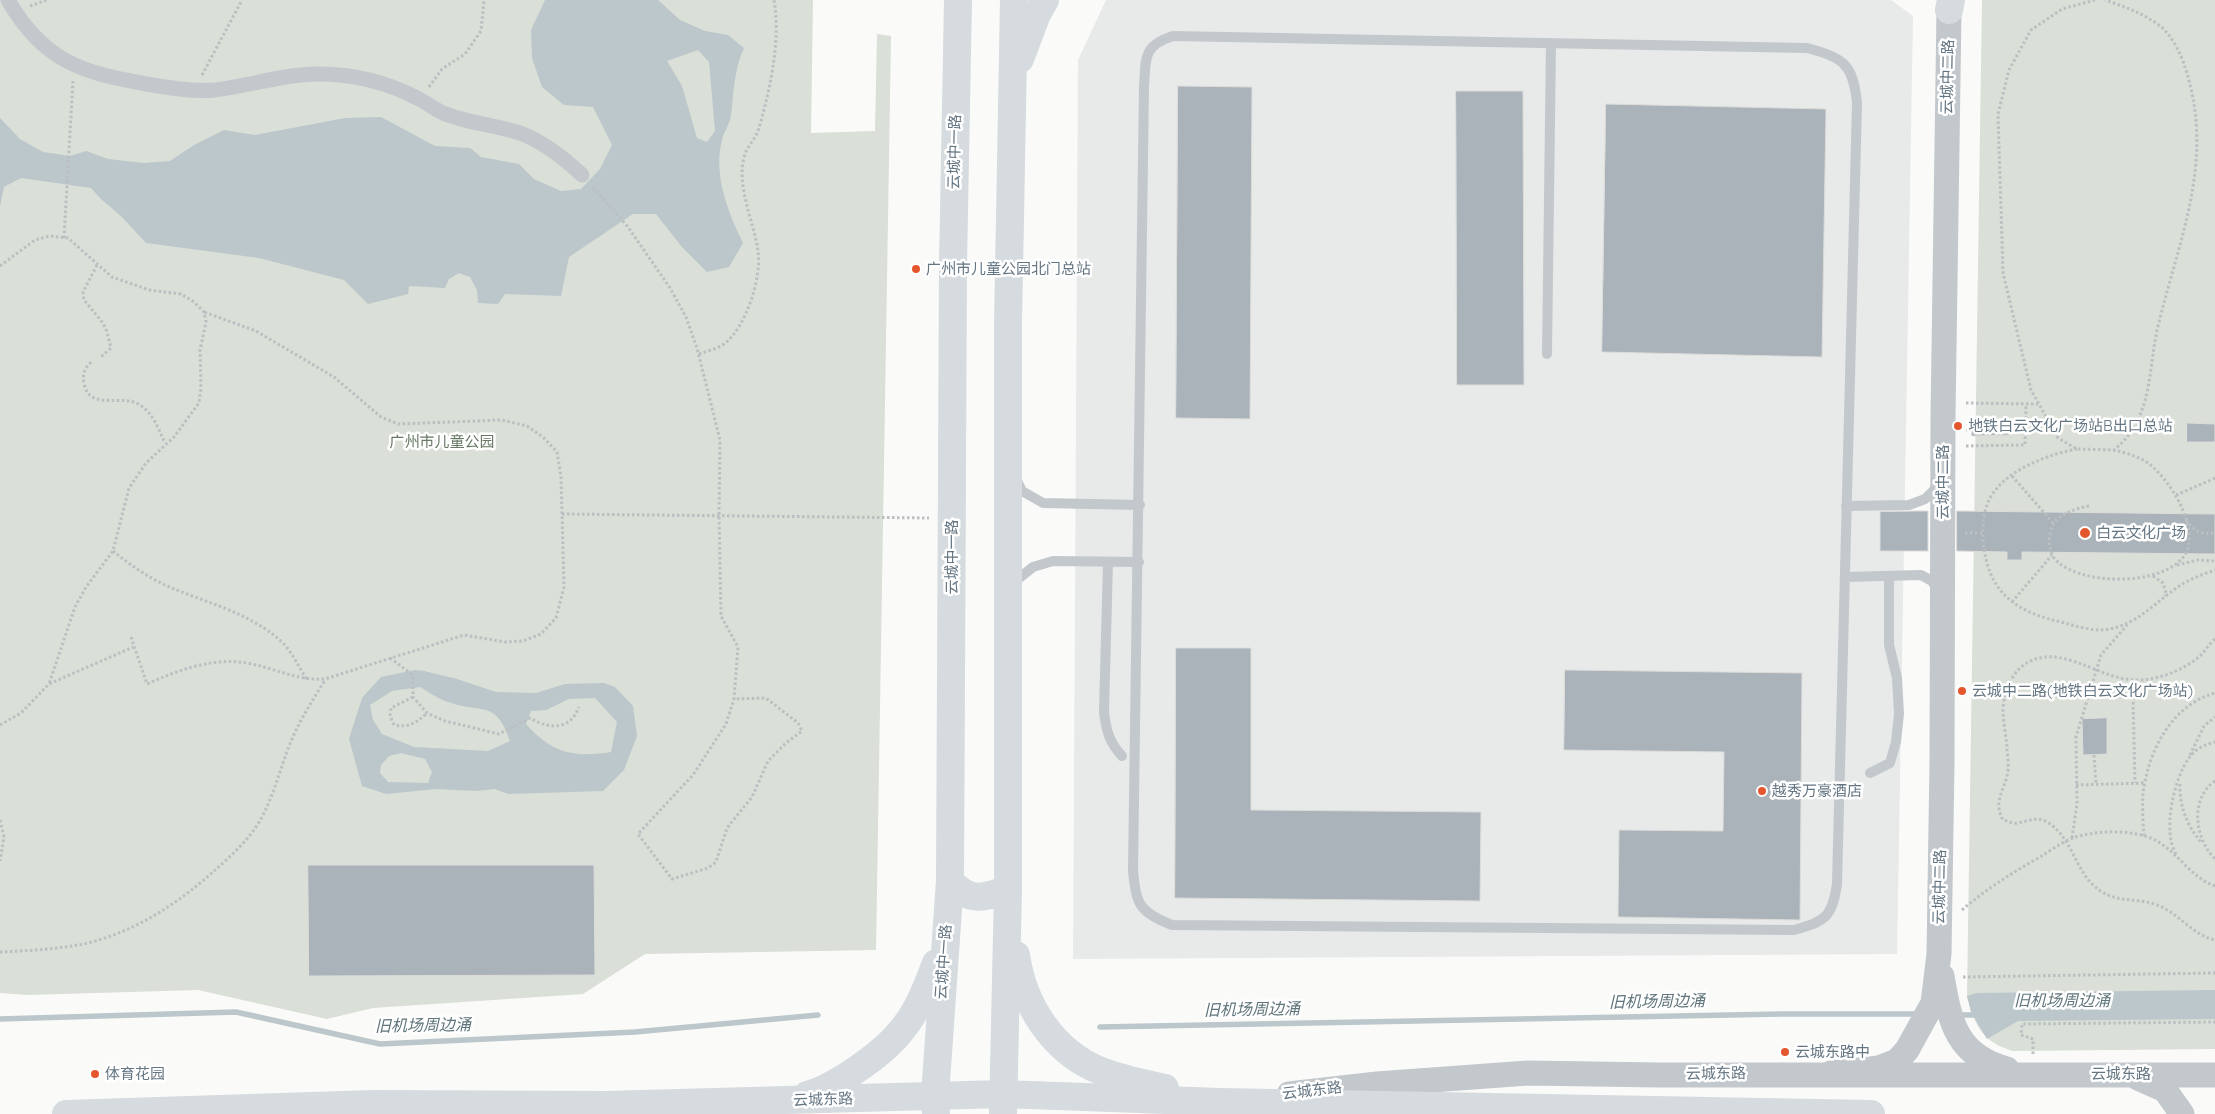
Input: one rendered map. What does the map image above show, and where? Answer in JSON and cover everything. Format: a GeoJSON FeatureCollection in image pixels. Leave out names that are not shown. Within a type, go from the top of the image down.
{"type":"FeatureCollection","features":[{"type":"Feature","properties":{"kind":"main road","name":"云城中一路"},"geometry":{"type":"LineString","coordinates":[[935,1105],[950,880],[953,273],[958,0]]}},
{"type":"Feature","properties":{"kind":"main road"},"geometry":{"type":"LineString","coordinates":[[1003,1104],[1008,889],[1007,462],[1011,84],[1014,0]]}},
{"type":"Feature","properties":{"kind":"main road"},"geometry":{"type":"LineString","coordinates":[[1011,84],[1036,14],[1045,0]]}},
{"type":"Feature","properties":{"kind":"main road"},"geometry":{"type":"LineString","coordinates":[[950,880],[959,891],[978,897],[989,896],[1008,889]]}},
{"type":"Feature","properties":{"kind":"main road"},"geometry":{"type":"LineString","coordinates":[[1008,889],[1017,964],[1036,1016],[1053,1039],[1079,1059],[1099,1070],[1219,1102]]}},
{"type":"Feature","properties":{"kind":"main road"},"geometry":{"type":"LineString","coordinates":[[786,1101],[819,1092],[843,1078],[883,1049],[901,1032],[921,1001],[946,941]]}},
{"type":"Feature","properties":{"kind":"main road","name":"云城东路"},"geometry":{"type":"LineString","coordinates":[[66,1114],[373,1104],[606,1105],[786,1101],[935,1105],[1219,1102],[1871,1114]]}},
{"type":"Feature","properties":{"kind":"street"},"geometry":{"type":"LineString","coordinates":[[8,0],[25,26],[43,44],[84,71],[168,88],[213,90],[318,74],[359,77],[389,84],[442,113],[521,134],[546,146],[566,160],[582,175]]}},
{"type":"Feature","properties":{"kind":"street","name":"云城中二路"},"geometry":{"type":"LineString","coordinates":[[1939,954],[1949,3]]}},
{"type":"Feature","properties":{"kind":"street"},"geometry":{"type":"LineString","coordinates":[[1831,1073],[1879,1068],[1897,1060],[1907,1050],[1933,1003],[1939,954]]}},
{"type":"Feature","properties":{"kind":"street"},"geometry":{"type":"LineString","coordinates":[[1939,954],[1952,1021],[1961,1039],[1972,1054],[1983,1061],[2028,1066]]}},
{"type":"Feature","properties":{"kind":"street","name":"云城东路"},"geometry":{"type":"LineString","coordinates":[[1219,1102],[1377,1084],[1528,1073],[1659,1075],[1831,1073],[2028,1066],[2128,1074],[2215,1074]]}},
{"type":"Feature","properties":{"kind":"street"},"geometry":{"type":"LineString","coordinates":[[2128,1074],[2165,1090],[2182,1114]]}},
{"type":"Feature","properties":{"kind":"lane"},"geometry":{"type":"LineString","coordinates":[[1174,36],[1551,43],[1807,48],[1827,53],[1843,62],[1854,79],[1857,103],[1845,577],[1834,903],[1821,922],[1794,930],[1172,925],[1153,917],[1136,899],[1134,880],[1144,87],[1146,56],[1157,41],[1174,36]]}},
{"type":"Feature","properties":{"kind":"lane"},"geometry":{"type":"LineString","coordinates":[[1546,354],[1551,43]]}},
{"type":"Feature","properties":{"kind":"lane"},"geometry":{"type":"LineString","coordinates":[[1007,462],[1022,491],[1043,504],[1140,505]]}},
{"type":"Feature","properties":{"kind":"lane"},"geometry":{"type":"LineString","coordinates":[[1846,506],[1909,505],[1925,499],[1943,481]]}},
{"type":"Feature","properties":{"kind":"lane"},"geometry":{"type":"LineString","coordinates":[[1008,586],[1033,567],[1053,561],[1139,562]]}},
{"type":"Feature","properties":{"kind":"lane"},"geometry":{"type":"LineString","coordinates":[[1108,562],[1104,712],[1106,730],[1112,745],[1122,756]]}},
{"type":"Feature","properties":{"kind":"lane"},"geometry":{"type":"LineString","coordinates":[[1845,577],[1921,575],[1932,581],[1943,601]]}},
{"type":"Feature","properties":{"kind":"lane"},"geometry":{"type":"LineString","coordinates":[[1870,773],[1890,762],[1896,742],[1898,723],[1897,678],[1889,645],[1889,576]]}},
{"type":"Feature","properties":{"kind":"path"},"geometry":{"type":"LineString","coordinates":[[194,89],[242,0]]}},
{"type":"Feature","properties":{"kind":"path"},"geometry":{"type":"LineString","coordinates":[[419,99],[442,69],[465,54],[481,31],[484,0]]}},
{"type":"Feature","properties":{"kind":"path"},"geometry":{"type":"LineString","coordinates":[[699,354],[724,344],[738,328],[757,280],[758,252],[744,200],[744,170],[745,155],[757,133],[766,99],[774,48],[774,0]]}},
{"type":"Feature","properties":{"kind":"path"},"geometry":{"type":"LineString","coordinates":[[2077,448],[2058,438],[2031,390],[2003,273],[1998,114],[2009,70],[2031,30],[2062,9],[2095,0]]}},
{"type":"Feature","properties":{"kind":"path"},"geometry":{"type":"LineString","coordinates":[[2106,0],[2134,10],[2162,27],[2182,57],[2192,83],[2198,114],[2200,149],[2197,186],[2158,324],[2144,408],[2127,439],[2114,450]]}},
{"type":"Feature","properties":{"kind":"path"},"geometry":{"type":"LineString","coordinates":[[64,238],[74,65]]}},
{"type":"Feature","properties":{"kind":"path"},"geometry":{"type":"LineString","coordinates":[[582,175],[628,227],[670,288],[686,317],[699,354],[720,440],[719,514],[722,616],[738,648],[734,699],[726,724],[693,775],[638,834],[672,880],[708,868],[716,862],[727,828],[752,797],[768,761],[786,743],[802,731],[798,723],[780,707],[766,698],[734,699]]}},
{"type":"Feature","properties":{"kind":"path"},"geometry":{"type":"LineString","coordinates":[[0,266],[35,240],[50,236],[68,238],[112,276],[130,285],[181,294],[194,302],[204,312],[256,330],[334,377],[381,417],[398,424],[502,420],[527,426],[543,437],[557,452],[561,477],[564,587],[556,618],[541,634],[523,641],[506,642],[464,635],[325,679],[307,680],[246,663],[225,662],[195,665],[147,684],[131,637]]}},
{"type":"Feature","properties":{"kind":"path"},"geometry":{"type":"LineString","coordinates":[[97,264],[83,292],[84,300],[103,323],[110,340],[111,348],[101,357]]}},
{"type":"Feature","properties":{"kind":"path"},"geometry":{"type":"LineString","coordinates":[[49,684],[75,607],[86,587],[113,551],[129,488],[146,463],[174,436],[198,403],[201,388],[200,350],[206,322],[204,312]]}},
{"type":"Feature","properties":{"kind":"path"},"geometry":{"type":"LineString","coordinates":[[91,362],[85,368],[84,375],[86,391],[90,397],[96,400],[126,401],[140,405],[153,418],[166,443]]}},
{"type":"Feature","properties":{"kind":"path"},"geometry":{"type":"LineString","coordinates":[[1966,403],[2039,404]]}},
{"type":"Feature","properties":{"kind":"path"},"geometry":{"type":"LineString","coordinates":[[1966,446],[2026,445],[2026,404]]}},
{"type":"Feature","properties":{"kind":"path"},"geometry":{"type":"LineString","coordinates":[[1966,430],[1972,429]]}},
{"type":"Feature","properties":{"kind":"path"},"geometry":{"type":"LineString","coordinates":[[2128,623],[2109,629],[2080,627],[2033,614],[2012,602],[1991,577],[1985,560],[1982,533],[1985,507],[2001,484],[2012,476],[2047,458],[2077,448],[2114,450],[2146,462],[2163,477],[2176,495],[2185,519],[2189,534],[2188,550],[2174,566]]}},
{"type":"Feature","properties":{"kind":"path"},"geometry":{"type":"LineString","coordinates":[[2012,476],[2054,524]]}},
{"type":"Feature","properties":{"kind":"path"},"geometry":{"type":"LineString","coordinates":[[2176,495],[2195,489],[2215,478]]}},
{"type":"Feature","properties":{"kind":"path"},"geometry":{"type":"LineString","coordinates":[[2089,506],[2063,516],[2054,524],[2050,536],[2050,548],[2052,555],[2060,564],[2102,578],[2133,578],[2152,576],[2174,566],[2198,560],[2215,561]]}},
{"type":"Feature","properties":{"kind":"path"},"geometry":{"type":"LineString","coordinates":[[562,514],[719,514],[952,519]]}},
{"type":"Feature","properties":{"kind":"path"},"geometry":{"type":"LineString","coordinates":[[2185,519],[2192,529],[2201,533],[2215,533]]}},
{"type":"Feature","properties":{"kind":"path"},"geometry":{"type":"LineString","coordinates":[[1965,533],[1982,533]]}},
{"type":"Feature","properties":{"kind":"path"},"geometry":{"type":"LineString","coordinates":[[113,551],[135,568],[162,584],[240,614],[267,630],[285,645],[307,680]]}},
{"type":"Feature","properties":{"kind":"path"},"geometry":{"type":"LineString","coordinates":[[2012,602],[2052,555]]}},
{"type":"Feature","properties":{"kind":"path"},"geometry":{"type":"LineString","coordinates":[[2072,838],[2076,822],[2076,736],[2102,655],[2128,623],[2180,587],[2215,570]]}},
{"type":"Feature","properties":{"kind":"path"},"geometry":{"type":"LineString","coordinates":[[2152,576],[2159,579],[2165,589],[2163,599]]}},
{"type":"Feature","properties":{"kind":"path"},"geometry":{"type":"LineString","coordinates":[[2215,639],[2198,658],[2174,672],[2142,680],[2113,678],[2056,656],[2040,656],[2026,663],[2014,675],[2006,690],[2003,711],[2008,769],[1999,797],[1998,810],[2003,820],[2016,824],[2036,818],[2046,821],[2066,842],[2091,884],[2102,892],[2113,898],[2157,905],[2183,919],[2196,933],[2215,940]]}},
{"type":"Feature","properties":{"kind":"path"},"geometry":{"type":"LineString","coordinates":[[0,725],[21,713],[49,684],[133,647]]}},
{"type":"Feature","properties":{"kind":"path"},"geometry":{"type":"LineString","coordinates":[[390,658],[414,675],[413,697],[427,713],[445,722],[499,734],[530,718],[553,726],[569,723],[574,719],[579,708]]}},
{"type":"Feature","properties":{"kind":"path"},"geometry":{"type":"LineString","coordinates":[[0,952],[66,947],[117,934],[146,921],[193,890],[232,855],[261,820],[276,787],[291,741],[306,709],[325,679]]}},
{"type":"Feature","properties":{"kind":"path"},"geometry":{"type":"LineString","coordinates":[[2144,836],[2145,783],[2152,756],[2169,726],[2192,702],[2215,693]]}},
{"type":"Feature","properties":{"kind":"path"},"geometry":{"type":"LineString","coordinates":[[2088,696],[2134,697],[2135,783]]}},
{"type":"Feature","properties":{"kind":"path"},"geometry":{"type":"LineString","coordinates":[[413,697],[392,708],[390,716],[394,725],[404,727],[415,724],[427,713]]}},
{"type":"Feature","properties":{"kind":"path"},"geometry":{"type":"LineString","coordinates":[[2180,860],[2173,848],[2170,820],[2180,778],[2201,731],[2215,717]]}},
{"type":"Feature","properties":{"kind":"path"},"geometry":{"type":"LineString","coordinates":[[2189,757],[2205,744],[2215,742]]}},
{"type":"Feature","properties":{"kind":"path"},"geometry":{"type":"LineString","coordinates":[[2094,755],[2096,784]]}},
{"type":"Feature","properties":{"kind":"path"},"geometry":{"type":"LineString","coordinates":[[2180,778],[2182,807],[2190,826],[2215,859]]}},
{"type":"Feature","properties":{"kind":"path"},"geometry":{"type":"LineString","coordinates":[[2202,843],[2198,827],[2198,815],[2207,786],[2215,781]]}},
{"type":"Feature","properties":{"kind":"path"},"geometry":{"type":"LineString","coordinates":[[2076,785],[2145,783]]}},
{"type":"Feature","properties":{"kind":"path"},"geometry":{"type":"LineString","coordinates":[[0,820],[4,837],[0,861]]}},
{"type":"Feature","properties":{"kind":"path"},"geometry":{"type":"LineString","coordinates":[[1961,910],[2003,878],[2072,838],[2109,833],[2144,836],[2155,840],[2191,871],[2215,886]]}},
{"type":"Feature","properties":{"kind":"path"},"geometry":{"type":"LineString","coordinates":[[1960,977],[2215,973]]}},
{"type":"Feature","properties":{"kind":"path"},"geometry":{"type":"LineString","coordinates":[[2028,1066],[2033,1039],[2021,1035],[2022,1024],[2215,1022]]}},
{"type":"Feature","properties":{"kind":"shaded area"},"geometry":{"type":"Polygon","coordinates":[[[1106,0],[1891,0],[1913,16],[1897,954],[1073,959],[1078,60],[1106,0]]]}},
{"type":"Feature","properties":{"kind":"green space","name":"广州市儿童公园"},"geometry":{"type":"Polygon","coordinates":[[[0,0],[813,0],[811,133],[875,131],[877,34],[891,36],[876,950],[645,954],[583,994],[373,1008],[327,1019],[198,990],[27,995],[0,993],[0,0]]]}},
{"type":"Feature","properties":{"kind":"green space","name":"白云文化广场"},"geometry":{"type":"Polygon","coordinates":[[[1982,0],[2215,0],[2215,1049],[2013,1051],[1994,1043],[1981,1031],[1973,1016],[1967,996],[1982,0]]]}},
{"type":"Feature","properties":{"kind":"water"},"geometry":{"type":"Polygon","coordinates":[[[545,0],[658,0],[680,20],[705,31],[728,35],[744,48],[736,72],[730,118],[723,137],[719,166],[727,206],[743,243],[729,267],[707,272],[682,247],[656,214],[633,214],[569,257],[561,296],[505,294],[498,304],[478,303],[477,290],[470,277],[459,273],[449,279],[445,288],[409,286],[408,294],[368,304],[344,280],[259,258],[146,243],[91,188],[21,178],[4,187],[0,206],[0,118],[20,139],[43,152],[70,156],[86,151],[108,159],[144,163],[170,161],[194,145],[224,130],[255,135],[345,118],[381,117],[435,146],[470,148],[481,157],[519,164],[534,179],[561,191],[581,189],[600,169],[612,145],[593,107],[564,105],[542,87],[532,58],[531,30],[545,0]],[[698,50],[667,61],[682,86],[697,138],[707,142],[715,131],[709,62],[698,50]]]}},
{"type":"Feature","properties":{"kind":"water"},"geometry":{"type":"Polygon","coordinates":[[[415,670],[424,671],[457,679],[496,692],[536,693],[565,684],[604,683],[615,687],[633,706],[637,736],[624,770],[603,791],[508,794],[495,789],[476,791],[436,789],[386,794],[362,786],[349,739],[362,698],[381,677],[415,670]],[[420,687],[392,691],[370,705],[373,720],[382,734],[414,747],[488,751],[510,741],[505,728],[493,713],[444,701],[420,687]],[[595,698],[569,699],[546,710],[531,711],[526,724],[545,741],[564,751],[585,754],[611,752],[617,722],[595,698]],[[401,753],[389,756],[381,765],[380,773],[388,782],[428,783],[432,772],[425,759],[401,753]]]}},
{"type":"Feature","properties":{"kind":"water"},"geometry":{"type":"Polygon","coordinates":[[[2215,990],[2215,1019],[2018,1021],[1987,1039],[1971,1012],[1967,996],[1977,993],[2215,990]]]}},
{"type":"Feature","properties":{"kind":"building"},"geometry":{"type":"Polygon","coordinates":[[[1178,86],[1252,87],[1250,419],[1176,418],[1178,86]]]}},
{"type":"Feature","properties":{"kind":"building"},"geometry":{"type":"Polygon","coordinates":[[[1456,91],[1523,91],[1524,385],[1457,385],[1456,91]]]}},
{"type":"Feature","properties":{"kind":"building"},"geometry":{"type":"Polygon","coordinates":[[[1606,104],[1826,109],[1822,357],[1602,352],[1606,104]]]}},
{"type":"Feature","properties":{"kind":"building"},"geometry":{"type":"Polygon","coordinates":[[[1972,421],[2011,421],[2011,435],[1972,436],[1972,421]]]}},
{"type":"Feature","properties":{"kind":"building"},"geometry":{"type":"Polygon","coordinates":[[[2187,423],[2215,424],[2215,442],[2187,442],[2187,423]]]}},
{"type":"Feature","properties":{"kind":"building"},"geometry":{"type":"Polygon","coordinates":[[[1928,511],[1928,551],[1880,551],[1880,512],[1928,511]]]}},
{"type":"Feature","properties":{"kind":"building","name":"白云文化广场"},"geometry":{"type":"Polygon","coordinates":[[[1957,511],[2215,514],[2215,554],[2022,552],[2022,560],[2007,560],[2007,552],[1957,551],[1957,511]]]}},
{"type":"Feature","properties":{"kind":"building"},"geometry":{"type":"Polygon","coordinates":[[[1176,648],[1251,648],[1251,810],[1481,812],[1480,901],[1175,898],[1176,648]]]}},
{"type":"Feature","properties":{"kind":"building","name":"越秀万豪酒店"},"geometry":{"type":"Polygon","coordinates":[[[1565,670],[1802,673],[1800,920],[1618,917],[1619,830],[1723,831],[1724,752],[1564,750],[1565,670]]]}},
{"type":"Feature","properties":{"kind":"building"},"geometry":{"type":"Polygon","coordinates":[[[2107,718],[2107,754],[2083,755],[2082,719],[2107,718]]]}},
{"type":"Feature","properties":{"kind":"building"},"geometry":{"type":"Polygon","coordinates":[[[308,865],[594,865],[595,975],[309,976],[308,865]]]}},
{"type":"Feature","properties":{"kind":"waterway","name":"旧机场周边涌"},"geometry":{"type":"LineString","coordinates":[[0,1019],[236,1012],[380,1044],[635,1032],[818,1015]]}},
{"type":"Feature","properties":{"kind":"waterway","name":"旧机场周边涌"},"geometry":{"type":"LineString","coordinates":[[1100,1027],[1782,1014],[1920,1014]]}},
{"type":"Feature","properties":{"kind":"waterway","name":"旧机场周边涌"},"geometry":{"type":"LineString","coordinates":[[1957,1015],[1980,1015]]}},
{"type":"Feature","properties":{"kind":"place","name":"广州市儿童公园北门总站"},"geometry":{"type":"Point","coordinates":[916,269]}},
{"type":"Feature","properties":{"kind":"place","name":"地铁白云文化广场站B出口总站"},"geometry":{"type":"Point","coordinates":[1958,426]}},
{"type":"Feature","properties":{"kind":"place","name":"白云文化广场"},"geometry":{"type":"Point","coordinates":[2085,533]}},
{"type":"Feature","properties":{"kind":"place","name":"云城中二路(地铁白云文化广场站)"},"geometry":{"type":"Point","coordinates":[1962,691]}},
{"type":"Feature","properties":{"kind":"place","name":"越秀万豪酒店"},"geometry":{"type":"Point","coordinates":[1762,791]}},
{"type":"Feature","properties":{"kind":"place","name":"云城东路中"},"geometry":{"type":"Point","coordinates":[1785,1052]}},
{"type":"Feature","properties":{"kind":"place","name":"体育花园"},"geometry":{"type":"Point","coordinates":[95,1074]}}]}
